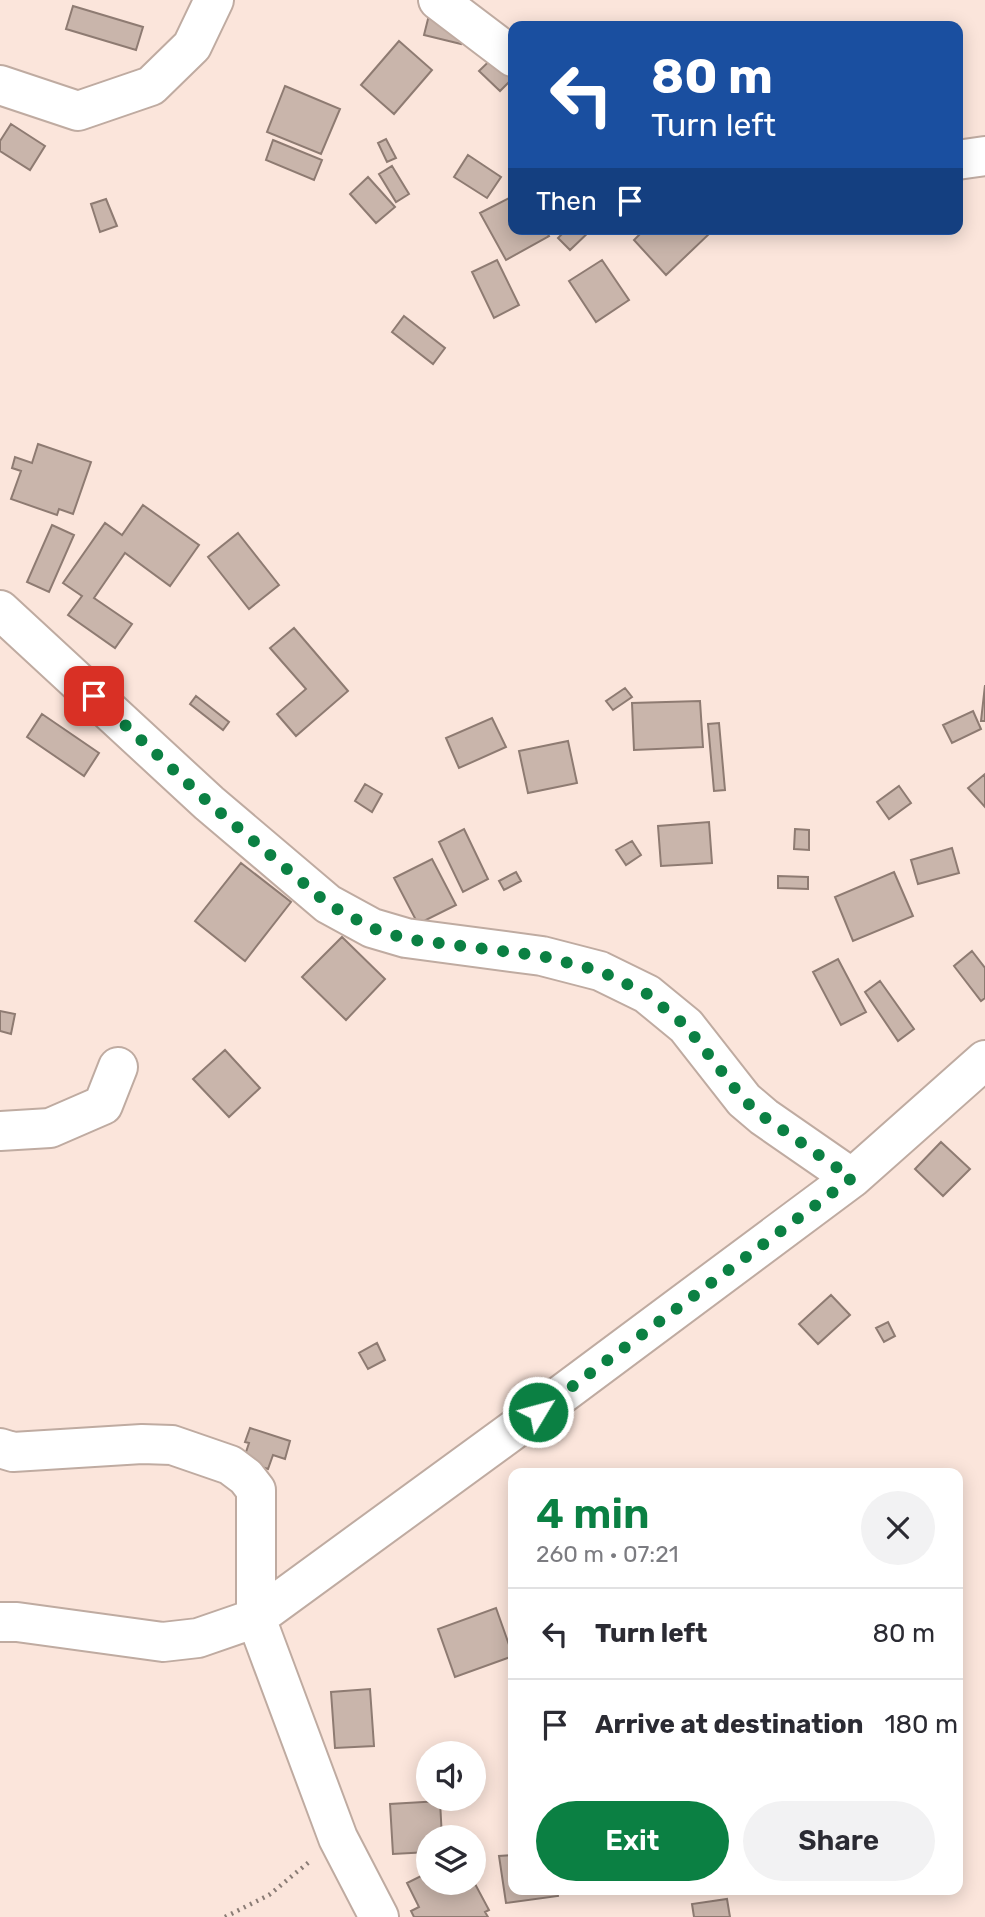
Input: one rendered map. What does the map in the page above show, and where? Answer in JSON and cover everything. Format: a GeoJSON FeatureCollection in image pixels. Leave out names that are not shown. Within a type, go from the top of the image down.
{"type":"FeatureCollection","features":[{"type":"Feature","properties":{"kind":"street"},"geometry":{"type":"LineString","coordinates":[[0,85],[78,111],[151,86],[192,46],[214,0]]}},
{"type":"Feature","properties":{"kind":"street"},"geometry":{"type":"LineString","coordinates":[[438,0],[508,53]]}},
{"type":"Feature","properties":{"kind":"street"},"geometry":{"type":"LineString","coordinates":[[963,159],[985,156]]}},
{"type":"Feature","properties":{"kind":"street"},"geometry":{"type":"LineString","coordinates":[[0,610],[209,803],[328,904],[372,928],[406,939],[542,956],[600,971],[647,994],[686,1026],[744,1100],[852,1178]]}},
{"type":"Feature","properties":{"kind":"street"},"geometry":{"type":"LineString","coordinates":[[0,1622],[17,1622],[163,1643],[198,1638],[256,1618],[852,1178],[985,1060]]}},
{"type":"Feature","properties":{"kind":"street"},"geometry":{"type":"LineString","coordinates":[[0,1131],[50,1129],[103,1105],[118,1067]]}},
{"type":"Feature","properties":{"kind":"street"},"geometry":{"type":"LineString","coordinates":[[0,1448],[13,1452],[173,1444],[230,1465],[246,1477],[256,1490],[256,1618],[338,1838],[379,1917]]}},
{"type":"Feature","properties":{"kind":"path"},"geometry":{"type":"LineString","coordinates":[[225,1917],[269,1895],[338,1838]]}},
{"type":"Feature","properties":{"kind":"building"},"geometry":{"type":"Polygon","coordinates":[[[73,6],[143,27],[136,50],[66,29],[73,6]]]}},
{"type":"Feature","properties":{"kind":"building"},"geometry":{"type":"Polygon","coordinates":[[[429,15],[466,24],[461,44],[424,35],[429,15]]]}},
{"type":"Feature","properties":{"kind":"building"},"geometry":{"type":"Polygon","coordinates":[[[399,41],[432,70],[394,114],[361,85],[399,41]]]}},
{"type":"Feature","properties":{"kind":"building"},"geometry":{"type":"Polygon","coordinates":[[[508,45],[508,83],[500,91],[479,71],[508,45]]]}},
{"type":"Feature","properties":{"kind":"building"},"geometry":{"type":"Polygon","coordinates":[[[285,86],[340,109],[321,154],[267,132],[285,86]]]}},
{"type":"Feature","properties":{"kind":"building"},"geometry":{"type":"Polygon","coordinates":[[[11,124],[45,146],[30,170],[0,151],[0,141],[11,124]]]}},
{"type":"Feature","properties":{"kind":"building"},"geometry":{"type":"Polygon","coordinates":[[[386,139],[396,158],[387,162],[378,143],[386,139]]]}},
{"type":"Feature","properties":{"kind":"building"},"geometry":{"type":"Polygon","coordinates":[[[273,140],[322,160],[314,180],[266,160],[273,140]]]}},
{"type":"Feature","properties":{"kind":"building"},"geometry":{"type":"Polygon","coordinates":[[[468,155],[501,177],[487,198],[454,177],[468,155]]]}},
{"type":"Feature","properties":{"kind":"building"},"geometry":{"type":"Polygon","coordinates":[[[392,166],[409,194],[396,202],[379,174],[392,166]]]}},
{"type":"Feature","properties":{"kind":"building"},"geometry":{"type":"Polygon","coordinates":[[[368,177],[395,207],[376,223],[350,194],[368,177]]]}},
{"type":"Feature","properties":{"kind":"building"},"geometry":{"type":"Polygon","coordinates":[[[106,199],[117,226],[100,232],[91,204],[106,199]]]}},
{"type":"Feature","properties":{"kind":"building"},"geometry":{"type":"Polygon","coordinates":[[[508,199],[508,235],[549,236],[506,260],[480,213],[508,199]]]}},
{"type":"Feature","properties":{"kind":"building"},"geometry":{"type":"Polygon","coordinates":[[[561,235],[586,235],[570,250],[558,238],[561,235]]]}},
{"type":"Feature","properties":{"kind":"building"},"geometry":{"type":"Polygon","coordinates":[[[639,235],[708,235],[666,275],[634,240],[639,235]]]}},
{"type":"Feature","properties":{"kind":"building"},"geometry":{"type":"Polygon","coordinates":[[[497,260],[519,305],[494,318],[472,272],[497,260]]]}},
{"type":"Feature","properties":{"kind":"building"},"geometry":{"type":"Polygon","coordinates":[[[602,260],[629,300],[596,322],[569,281],[602,260]]]}},
{"type":"Feature","properties":{"kind":"building"},"geometry":{"type":"Polygon","coordinates":[[[404,316],[445,348],[433,364],[392,332],[404,316]]]}},
{"type":"Feature","properties":{"kind":"building"},"geometry":{"type":"Polygon","coordinates":[[[38,444],[91,462],[73,514],[59,509],[57,515],[11,499],[21,471],[12,468],[15,457],[32,463],[38,444]]]}},
{"type":"Feature","properties":{"kind":"building"},"geometry":{"type":"Polygon","coordinates":[[[143,505],[199,545],[170,586],[125,553],[94,598],[132,624],[115,648],[68,615],[82,596],[63,583],[105,523],[122,535],[143,505]]]}},
{"type":"Feature","properties":{"kind":"building"},"geometry":{"type":"Polygon","coordinates":[[[52,525],[74,535],[49,592],[27,582],[52,525]]]}},
{"type":"Feature","properties":{"kind":"building"},"geometry":{"type":"Polygon","coordinates":[[[238,533],[279,585],[249,609],[208,557],[238,533]]]}},
{"type":"Feature","properties":{"kind":"building"},"geometry":{"type":"Polygon","coordinates":[[[294,628],[348,691],[296,736],[277,714],[306,689],[270,648],[294,628]]]}},
{"type":"Feature","properties":{"kind":"building"},"geometry":{"type":"Polygon","coordinates":[[[985,685],[985,721],[981,721],[985,685]]]}},
{"type":"Feature","properties":{"kind":"building"},"geometry":{"type":"Polygon","coordinates":[[[625,688],[632,697],[613,710],[606,701],[625,688]]]}},
{"type":"Feature","properties":{"kind":"building"},"geometry":{"type":"Polygon","coordinates":[[[196,696],[229,722],[223,730],[190,704],[196,696]]]}},
{"type":"Feature","properties":{"kind":"building"},"geometry":{"type":"Polygon","coordinates":[[[700,701],[703,747],[634,750],[632,703],[700,701]]]}},
{"type":"Feature","properties":{"kind":"building"},"geometry":{"type":"Polygon","coordinates":[[[973,711],[981,729],[952,743],[943,725],[973,711]]]}},
{"type":"Feature","properties":{"kind":"building"},"geometry":{"type":"Polygon","coordinates":[[[42,714],[99,753],[84,776],[27,737],[42,714]]]}},
{"type":"Feature","properties":{"kind":"building"},"geometry":{"type":"Polygon","coordinates":[[[492,718],[506,747],[459,768],[446,738],[492,718]]]}},
{"type":"Feature","properties":{"kind":"building"},"geometry":{"type":"Polygon","coordinates":[[[719,723],[725,790],[714,791],[708,724],[719,723]]]}},
{"type":"Feature","properties":{"kind":"building"},"geometry":{"type":"Polygon","coordinates":[[[568,741],[577,783],[528,793],[519,751],[568,741]]]}},
{"type":"Feature","properties":{"kind":"building"},"geometry":{"type":"Polygon","coordinates":[[[985,774],[985,807],[968,788],[985,774]]]}},
{"type":"Feature","properties":{"kind":"building"},"geometry":{"type":"Polygon","coordinates":[[[365,784],[382,794],[372,812],[355,801],[365,784]]]}},
{"type":"Feature","properties":{"kind":"building"},"geometry":{"type":"Polygon","coordinates":[[[899,786],[911,803],[889,819],[877,802],[899,786]]]}},
{"type":"Feature","properties":{"kind":"building"},"geometry":{"type":"Polygon","coordinates":[[[709,822],[712,863],[661,866],[658,826],[709,822]]]}},
{"type":"Feature","properties":{"kind":"building"},"geometry":{"type":"Polygon","coordinates":[[[464,829],[488,879],[463,892],[439,842],[464,829]]]}},
{"type":"Feature","properties":{"kind":"building"},"geometry":{"type":"Polygon","coordinates":[[[795,829],[809,830],[809,850],[794,849],[795,829]]]}},
{"type":"Feature","properties":{"kind":"building"},"geometry":{"type":"Polygon","coordinates":[[[632,841],[641,855],[626,865],[616,850],[632,841]]]}},
{"type":"Feature","properties":{"kind":"building"},"geometry":{"type":"Polygon","coordinates":[[[952,848],[959,873],[918,884],[911,860],[952,848]]]}},
{"type":"Feature","properties":{"kind":"building"},"geometry":{"type":"Polygon","coordinates":[[[432,859],[456,905],[418,924],[394,878],[432,859]]]}},
{"type":"Feature","properties":{"kind":"building"},"geometry":{"type":"Polygon","coordinates":[[[241,863],[291,902],[245,961],[195,921],[241,863]]]}},
{"type":"Feature","properties":{"kind":"building"},"geometry":{"type":"Polygon","coordinates":[[[516,872],[521,881],[504,890],[499,881],[516,872]]]}},
{"type":"Feature","properties":{"kind":"building"},"geometry":{"type":"Polygon","coordinates":[[[894,872],[913,916],[853,941],[835,897],[894,872]]]}},
{"type":"Feature","properties":{"kind":"building"},"geometry":{"type":"Polygon","coordinates":[[[778,876],[808,877],[808,889],[778,888],[778,876]]]}},
{"type":"Feature","properties":{"kind":"building"},"geometry":{"type":"Polygon","coordinates":[[[342,937],[385,979],[346,1020],[302,977],[342,937]]]}},
{"type":"Feature","properties":{"kind":"building"},"geometry":{"type":"Polygon","coordinates":[[[972,951],[985,968],[985,998],[981,1001],[954,966],[972,951]]]}},
{"type":"Feature","properties":{"kind":"building"},"geometry":{"type":"Polygon","coordinates":[[[838,959],[866,1012],[841,1025],[813,972],[838,959]]]}},
{"type":"Feature","properties":{"kind":"building"},"geometry":{"type":"Polygon","coordinates":[[[880,981],[914,1029],[898,1041],[865,992],[880,981]]]}},
{"type":"Feature","properties":{"kind":"building"},"geometry":{"type":"Polygon","coordinates":[[[0,1011],[15,1014],[11,1034],[0,1031],[0,1011]]]}},
{"type":"Feature","properties":{"kind":"building"},"geometry":{"type":"Polygon","coordinates":[[[225,1050],[260,1088],[229,1117],[193,1079],[225,1050]]]}},
{"type":"Feature","properties":{"kind":"building"},"geometry":{"type":"Polygon","coordinates":[[[941,1142],[970,1169],[943,1196],[915,1169],[941,1142]]]}},
{"type":"Feature","properties":{"kind":"building"},"geometry":{"type":"Polygon","coordinates":[[[831,1295],[850,1315],[818,1344],[799,1324],[831,1295]]]}},
{"type":"Feature","properties":{"kind":"building"},"geometry":{"type":"Polygon","coordinates":[[[888,1322],[895,1336],[884,1342],[876,1328],[888,1322]]]}},
{"type":"Feature","properties":{"kind":"building"},"geometry":{"type":"Polygon","coordinates":[[[377,1343],[385,1360],[368,1369],[359,1353],[377,1343]]]}},
{"type":"Feature","properties":{"kind":"building"},"geometry":{"type":"Polygon","coordinates":[[[250,1428],[290,1441],[285,1459],[273,1455],[268,1469],[243,1461],[249,1443],[245,1442],[250,1428]]]}},
{"type":"Feature","properties":{"kind":"building"},"geometry":{"type":"Polygon","coordinates":[[[496,1608],[508,1642],[508,1658],[455,1677],[438,1629],[496,1608]]]}},
{"type":"Feature","properties":{"kind":"building"},"geometry":{"type":"Polygon","coordinates":[[[370,1689],[374,1746],[335,1748],[331,1692],[370,1689]]]}},
{"type":"Feature","properties":{"kind":"building"},"geometry":{"type":"Polygon","coordinates":[[[416,1802],[416,1811],[441,1811],[441,1825],[416,1825],[416,1853],[393,1854],[390,1804],[416,1802]]]}},
{"type":"Feature","properties":{"kind":"building"},"geometry":{"type":"Polygon","coordinates":[[[508,1855],[508,1895],[558,1896],[506,1903],[499,1856],[508,1855]]]}},
{"type":"Feature","properties":{"kind":"building"},"geometry":{"type":"Polygon","coordinates":[[[416,1878],[416,1895],[481,1895],[489,1910],[485,1912],[488,1917],[414,1917],[411,1911],[419,1907],[407,1883],[416,1878]]]}},
{"type":"Feature","properties":{"kind":"building"},"geometry":{"type":"Polygon","coordinates":[[[727,1899],[730,1917],[694,1917],[692,1904],[727,1899]]]}},
{"type":"Feature","properties":{"kind":"route"},"geometry":{"type":"LineString","coordinates":[[94,696],[209,803],[328,904],[372,928],[406,939],[471,945],[542,956],[600,971],[647,994],[686,1026],[744,1100],[852,1178],[538,1412]]}}]}
